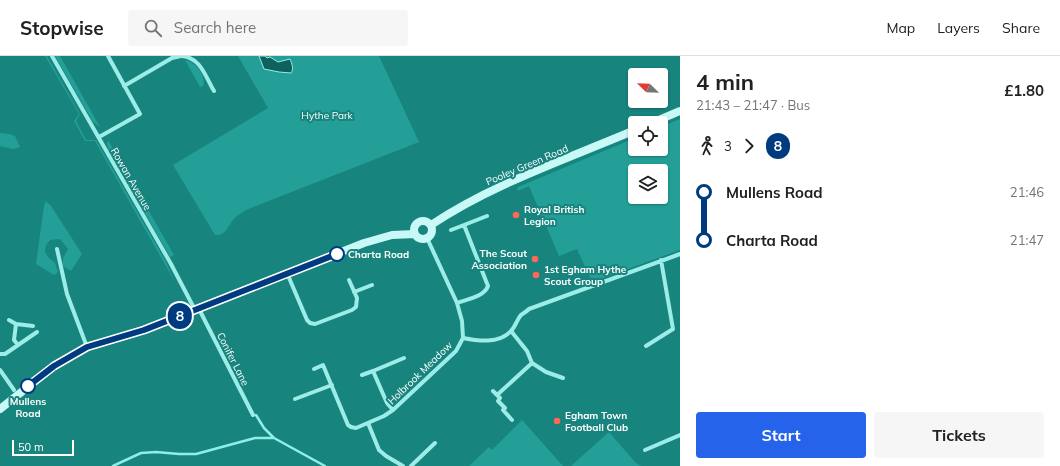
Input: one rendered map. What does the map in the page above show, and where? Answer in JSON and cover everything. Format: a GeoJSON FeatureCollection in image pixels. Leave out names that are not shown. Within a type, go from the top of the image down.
{"type":"FeatureCollection","features":[{"type":"Feature","properties":{"kind":"street","name":"Rowan Avenue"},"geometry":{"type":"LineString","coordinates":[[52,56],[197,310]]}},
{"type":"Feature","properties":{"kind":"street"},"geometry":{"type":"LineString","coordinates":[[99,138],[140,114],[108,56]]}},
{"type":"Feature","properties":{"kind":"street"},"geometry":{"type":"LineString","coordinates":[[124,86],[172,58],[181,56],[191,58],[198,63],[214,91]]}},
{"type":"Feature","properties":{"kind":"street"},"geometry":{"type":"LineString","coordinates":[[668,116],[680,111]]}},
{"type":"Feature","properties":{"kind":"street","name":"Pooley Green Road"},"geometry":{"type":"LineString","coordinates":[[415,234],[415,228],[418,223],[425,221],[430,225],[476,198],[628,133]]}},
{"type":"Feature","properties":{"kind":"street"},"geometry":{"type":"LineString","coordinates":[[451,230],[487,216]]}},
{"type":"Feature","properties":{"kind":"street"},"geometry":{"type":"LineString","coordinates":[[0,409],[54,366],[87,347],[123,337],[197,310],[364,243],[392,235],[415,234],[420,239],[427,238],[432,233],[430,225]]}},
{"type":"Feature","properties":{"kind":"street"},"geometry":{"type":"LineString","coordinates":[[457,303],[481,294],[486,291],[488,286],[464,225]]}},
{"type":"Feature","properties":{"kind":"street","name":"Holbrook Meadow"},"geometry":{"type":"LineString","coordinates":[[314,369],[323,365],[348,425],[356,428],[384,416],[393,410],[456,351],[463,338],[462,321],[457,303],[427,238]]}},
{"type":"Feature","properties":{"kind":"street"},"geometry":{"type":"LineString","coordinates":[[57,249],[67,294],[87,347]]}},
{"type":"Feature","properties":{"kind":"street"},"geometry":{"type":"LineString","coordinates":[[463,338],[488,341],[503,336],[511,332],[521,316],[529,309],[680,254]]}},
{"type":"Feature","properties":{"kind":"street"},"geometry":{"type":"LineString","coordinates":[[646,346],[672,329],[661,260]]}},
{"type":"Feature","properties":{"kind":"street"},"geometry":{"type":"LineString","coordinates":[[287,273],[307,320],[310,323],[315,324],[352,310],[356,307],[357,302],[349,280]]}},
{"type":"Feature","properties":{"kind":"street"},"geometry":{"type":"LineString","coordinates":[[354,292],[372,285]]}},
{"type":"Feature","properties":{"kind":"street","name":"Conifer Lane"},"geometry":{"type":"LineString","coordinates":[[197,310],[253,415]]}},
{"type":"Feature","properties":{"kind":"street"},"geometry":{"type":"LineString","coordinates":[[9,320],[16,324],[33,326]]}},
{"type":"Feature","properties":{"kind":"street"},"geometry":{"type":"LineString","coordinates":[[16,324],[14,340],[18,345]]}},
{"type":"Feature","properties":{"kind":"street"},"geometry":{"type":"LineString","coordinates":[[0,354],[5,354],[37,332]]}},
{"type":"Feature","properties":{"kind":"street"},"geometry":{"type":"LineString","coordinates":[[511,332],[527,351],[532,363],[546,372],[563,378]]}},
{"type":"Feature","properties":{"kind":"street"},"geometry":{"type":"LineString","coordinates":[[362,375],[404,358]]}},
{"type":"Feature","properties":{"kind":"street"},"geometry":{"type":"LineString","coordinates":[[497,395],[532,363]]}},
{"type":"Feature","properties":{"kind":"street"},"geometry":{"type":"LineString","coordinates":[[0,370],[14,390]]}},
{"type":"Feature","properties":{"kind":"street"},"geometry":{"type":"LineString","coordinates":[[374,371],[387,402],[393,410]]}},
{"type":"Feature","properties":{"kind":"street"},"geometry":{"type":"LineString","coordinates":[[294,400],[332,385]]}},
{"type":"Feature","properties":{"kind":"street"},"geometry":{"type":"LineString","coordinates":[[493,391],[500,398],[498,400],[505,408],[503,410],[512,420]]}},
{"type":"Feature","properties":{"kind":"street"},"geometry":{"type":"LineString","coordinates":[[368,423],[379,450],[403,466]]}},
{"type":"Feature","properties":{"kind":"street"},"geometry":{"type":"LineString","coordinates":[[645,450],[680,435]]}},
{"type":"Feature","properties":{"kind":"street"},"geometry":{"type":"LineString","coordinates":[[411,466],[435,443]]}},
{"type":"Feature","properties":{"kind":"green space"},"geometry":{"type":"Polygon","coordinates":[[[45,56],[47,56],[80,114],[76,121],[86,140],[96,140],[166,262],[175,282],[95,141],[85,141],[74,121],[79,114],[45,56]]]}},
{"type":"Feature","properties":{"kind":"green space"},"geometry":{"type":"Polygon","coordinates":[[[55,56],[60,56],[100,127],[93,122],[55,56]]]}},
{"type":"Feature","properties":{"kind":"green space","name":"Hythe Park"},"geometry":{"type":"Polygon","coordinates":[[[238,56],[379,56],[419,142],[246,210],[235,218],[224,233],[215,235],[173,165],[268,108],[238,56]]]}},
{"type":"Feature","properties":{"kind":"green space"},"geometry":{"type":"Polygon","coordinates":[[[185,60],[193,63],[202,73],[204,82],[203,86],[200,87],[185,60]]]}},
{"type":"Feature","properties":{"kind":"green space"},"geometry":{"type":"Polygon","coordinates":[[[680,119],[680,250],[592,282],[577,249],[559,256],[529,186],[518,191],[518,187],[628,141],[628,156],[668,156],[668,124],[680,119]]]}},
{"type":"Feature","properties":{"kind":"green space"},"geometry":{"type":"Polygon","coordinates":[[[0,133],[15,136],[20,147],[13,149],[0,146],[0,133]]]}},
{"type":"Feature","properties":{"kind":"green space"},"geometry":{"type":"Polygon","coordinates":[[[108,140],[174,255],[170,257],[109,151],[107,144],[108,140]]]}},
{"type":"Feature","properties":{"kind":"green space"},"geometry":{"type":"Polygon","coordinates":[[[46,201],[51,206],[82,254],[71,271],[63,266],[63,258],[68,249],[60,239],[50,240],[46,245],[45,252],[55,263],[58,272],[54,275],[36,264],[46,201]]]}},
{"type":"Feature","properties":{"kind":"green space"},"geometry":{"type":"Polygon","coordinates":[[[522,420],[563,466],[469,466],[489,447],[492,450],[522,420]]]}},
{"type":"Feature","properties":{"kind":"green space"},"geometry":{"type":"Polygon","coordinates":[[[609,432],[635,462],[641,466],[571,466],[609,432]]]}},
{"type":"Feature","properties":{"kind":"water"},"geometry":{"type":"Polygon","coordinates":[[[259,56],[265,56],[267,58],[270,57],[278,62],[290,59],[292,71],[291,73],[264,69],[259,56]]]}},
{"type":"Feature","properties":{"kind":"waterway"},"geometry":{"type":"LineString","coordinates":[[256,415],[264,428],[274,438]]}},
{"type":"Feature","properties":{"kind":"waterway"},"geometry":{"type":"LineString","coordinates":[[113,466],[141,453],[156,452],[196,454],[255,438],[274,438],[325,466]]}},
{"type":"Feature","properties":{"kind":"bus line","name":"8"},"geometry":{"type":"LineString","coordinates":[[28,386],[54,366],[87,347],[144,330],[337,254]]}},
{"type":"Feature","properties":{"kind":"place","name":"Royal British Legion"},"geometry":{"type":"Point","coordinates":[516,215]}},
{"type":"Feature","properties":{"kind":"place","name":"Charta Road"},"geometry":{"type":"Point","coordinates":[337,254]}},
{"type":"Feature","properties":{"kind":"place","name":"The Scout Association"},"geometry":{"type":"Point","coordinates":[535,259]}},
{"type":"Feature","properties":{"kind":"place","name":"1st Egham Hythe Scout Group"},"geometry":{"type":"Point","coordinates":[536,275]}},
{"type":"Feature","properties":{"kind":"place","name":"Mullens Road"},"geometry":{"type":"Point","coordinates":[28,386]}},
{"type":"Feature","properties":{"kind":"place","name":"Egham Town Football Club"},"geometry":{"type":"Point","coordinates":[557,421]}}]}
